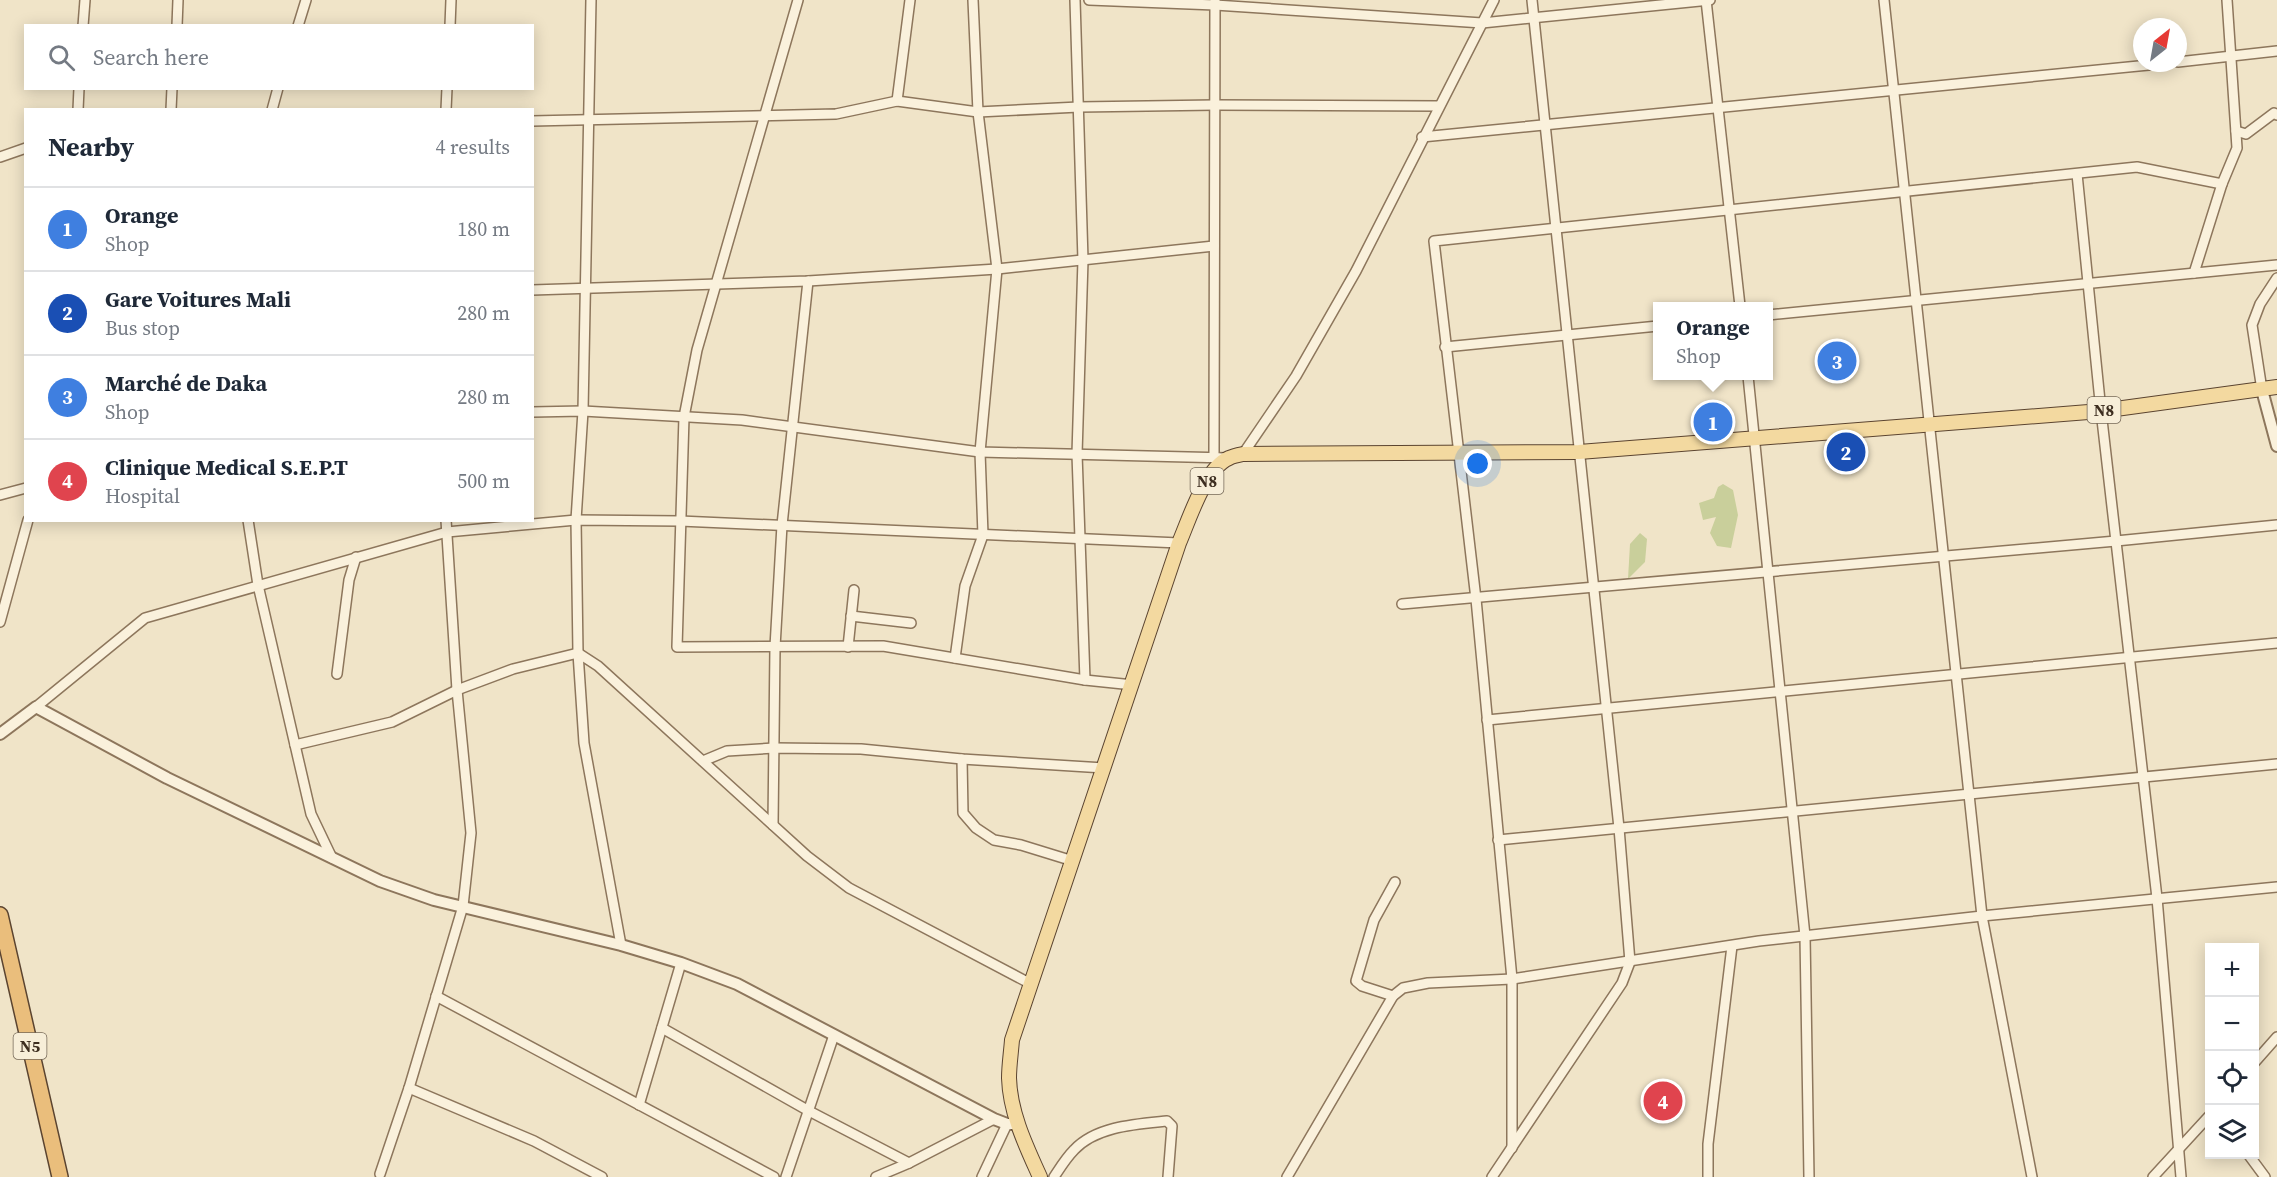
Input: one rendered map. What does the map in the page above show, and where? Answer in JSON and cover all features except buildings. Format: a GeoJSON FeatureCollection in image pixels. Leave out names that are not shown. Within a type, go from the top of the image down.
{"type":"FeatureCollection","features":[{"type":"Feature","properties":{"kind":"highway","name":"N5"},"geometry":{"type":"LineString","coordinates":[[0,915],[4,947],[60,1177]]}},
{"type":"Feature","properties":{"kind":"main road","name":"N8"},"geometry":{"type":"LineString","coordinates":[[1040,1177],[1012,1124],[1009,1078],[1012,1040],[1179,543],[1209,476],[1221,457],[1243,454],[1579,452],[1755,440],[2101,411],[2277,387]]}},
{"type":"Feature","properties":{"kind":"street"},"geometry":{"type":"LineString","coordinates":[[83,24],[85,0]]}},
{"type":"Feature","properties":{"kind":"street"},"geometry":{"type":"LineString","coordinates":[[177,24],[178,0]]}},
{"type":"Feature","properties":{"kind":"street"},"geometry":{"type":"LineString","coordinates":[[299,24],[306,0]]}},
{"type":"Feature","properties":{"kind":"street"},"geometry":{"type":"LineString","coordinates":[[450,24],[451,0]]}},
{"type":"Feature","properties":{"kind":"street"},"geometry":{"type":"LineString","coordinates":[[591,0],[583,411],[576,520],[578,653],[584,743],[621,945]]}},
{"type":"Feature","properties":{"kind":"street"},"geometry":{"type":"LineString","coordinates":[[798,0],[697,351],[684,417],[677,647],[883,646],[1085,680],[1133,685]]}},
{"type":"Feature","properties":{"kind":"street"},"geometry":{"type":"LineString","coordinates":[[897,101],[910,0]]}},
{"type":"Feature","properties":{"kind":"street"},"geometry":{"type":"LineString","coordinates":[[955,658],[965,586],[983,535],[980,452],[997,269],[978,112],[974,0]]}},
{"type":"Feature","properties":{"kind":"street"},"geometry":{"type":"LineString","coordinates":[[1076,0],[1083,260],[1077,454],[1085,680]]}},
{"type":"Feature","properties":{"kind":"street"},"geometry":{"type":"LineString","coordinates":[[1089,0],[1215,2],[1482,23],[1707,0],[1740,302]]}},
{"type":"Feature","properties":{"kind":"street"},"geometry":{"type":"LineString","coordinates":[[1243,454],[1296,376],[1350,281],[1494,0]]}},
{"type":"Feature","properties":{"kind":"street"},"geometry":{"type":"LineString","coordinates":[[1492,1177],[1622,983],[1629,962],[1619,828],[1532,0]]}},
{"type":"Feature","properties":{"kind":"street"},"geometry":{"type":"LineString","coordinates":[[1884,0],[1982,916],[2032,1177]]}},
{"type":"Feature","properties":{"kind":"street"},"geometry":{"type":"LineString","coordinates":[[2194,273],[2222,184],[2236,148],[2227,0]]}},
{"type":"Feature","properties":{"kind":"street"},"geometry":{"type":"LineString","coordinates":[[534,412],[583,411],[742,420],[980,452],[1221,457],[1214,246],[1215,2]]}},
{"type":"Feature","properties":{"kind":"street"},"geometry":{"type":"LineString","coordinates":[[2187,61],[2277,51]]}},
{"type":"Feature","properties":{"kind":"street"},"geometry":{"type":"LineString","coordinates":[[1422,137],[2133,67]]}},
{"type":"Feature","properties":{"kind":"street"},"geometry":{"type":"LineString","coordinates":[[78,108],[79,90]]}},
{"type":"Feature","properties":{"kind":"street"},"geometry":{"type":"LineString","coordinates":[[171,108],[172,90]]}},
{"type":"Feature","properties":{"kind":"street"},"geometry":{"type":"LineString","coordinates":[[273,108],[277,90]]}},
{"type":"Feature","properties":{"kind":"street"},"geometry":{"type":"LineString","coordinates":[[446,108],[447,90]]}},
{"type":"Feature","properties":{"kind":"street"},"geometry":{"type":"LineString","coordinates":[[534,121],[836,114],[897,101],[978,112],[1079,106],[1439,106]]}},
{"type":"Feature","properties":{"kind":"street"},"geometry":{"type":"LineString","coordinates":[[2235,131],[2246,134],[2274,113],[2277,115]]}},
{"type":"Feature","properties":{"kind":"street"},"geometry":{"type":"LineString","coordinates":[[0,157],[24,149]]}},
{"type":"Feature","properties":{"kind":"street"},"geometry":{"type":"LineString","coordinates":[[1512,1148],[1512,979],[1476,598],[1434,240],[2137,167],[2222,184]]}},
{"type":"Feature","properties":{"kind":"street"},"geometry":{"type":"LineString","coordinates":[[2077,174],[2101,411],[2157,898],[2181,1177]]}},
{"type":"Feature","properties":{"kind":"street"},"geometry":{"type":"LineString","coordinates":[[534,290],[808,281],[997,269],[1214,246]]}},
{"type":"Feature","properties":{"kind":"street"},"geometry":{"type":"LineString","coordinates":[[1773,315],[2277,265]]}},
{"type":"Feature","properties":{"kind":"street"},"geometry":{"type":"LineString","coordinates":[[2277,278],[2260,304],[2252,325],[2262,390],[2277,446]]}},
{"type":"Feature","properties":{"kind":"street"},"geometry":{"type":"LineString","coordinates":[[773,825],[775,647],[782,525],[808,281]]}},
{"type":"Feature","properties":{"kind":"street"},"geometry":{"type":"LineString","coordinates":[[1445,347],[1653,326]]}},
{"type":"Feature","properties":{"kind":"street"},"geometry":{"type":"LineString","coordinates":[[1749,380],[1805,936],[1809,1177]]}},
{"type":"Feature","properties":{"kind":"street"},"geometry":{"type":"LineString","coordinates":[[0,495],[24,489]]}},
{"type":"Feature","properties":{"kind":"street"},"geometry":{"type":"LineString","coordinates":[[0,734],[146,618],[447,532],[576,520],[680,520],[1179,543]]}},
{"type":"Feature","properties":{"kind":"street"},"geometry":{"type":"LineString","coordinates":[[0,622],[27,522]]}},
{"type":"Feature","properties":{"kind":"street"},"geometry":{"type":"LineString","coordinates":[[248,522],[258,585],[311,814],[332,858]]}},
{"type":"Feature","properties":{"kind":"street"},"geometry":{"type":"LineString","coordinates":[[380,1174],[409,1088],[463,906],[471,833],[457,690],[446,522]]}},
{"type":"Feature","properties":{"kind":"street"},"geometry":{"type":"LineString","coordinates":[[1402,604],[2116,542],[2277,525]]}},
{"type":"Feature","properties":{"kind":"street"},"geometry":{"type":"LineString","coordinates":[[337,674],[349,580],[356,557]]}},
{"type":"Feature","properties":{"kind":"street"},"geometry":{"type":"LineString","coordinates":[[848,646],[854,590]]}},
{"type":"Feature","properties":{"kind":"street"},"geometry":{"type":"LineString","coordinates":[[851,616],[911,623]]}},
{"type":"Feature","properties":{"kind":"street"},"geometry":{"type":"LineString","coordinates":[[1487,720],[2277,643]]}},
{"type":"Feature","properties":{"kind":"street"},"geometry":{"type":"LineString","coordinates":[[295,745],[392,722],[457,690],[513,669],[578,653],[598,666],[807,856],[849,888],[1030,984]]}},
{"type":"Feature","properties":{"kind":"street"},"geometry":{"type":"LineString","coordinates":[[36,707],[167,778],[380,881],[434,900],[621,945],[681,963],[737,984],[994,1119],[1012,1124],[982,1177]]}},
{"type":"Feature","properties":{"kind":"street"},"geometry":{"type":"LineString","coordinates":[[703,761],[727,751],[774,748],[861,749],[962,759],[1104,768]]}},
{"type":"Feature","properties":{"kind":"street"},"geometry":{"type":"LineString","coordinates":[[962,759],[963,813],[971,823],[994,840],[1021,845],[1073,861]]}},
{"type":"Feature","properties":{"kind":"street"},"geometry":{"type":"LineString","coordinates":[[1498,840],[2277,764]]}},
{"type":"Feature","properties":{"kind":"street"},"geometry":{"type":"LineString","coordinates":[[1393,996],[1362,986],[1356,981],[1374,920],[1395,882]]}},
{"type":"Feature","properties":{"kind":"street"},"geometry":{"type":"LineString","coordinates":[[1287,1177],[1393,996],[1403,988],[1428,983],[1512,979],[1805,936],[2277,887]]}},
{"type":"Feature","properties":{"kind":"street"},"geometry":{"type":"LineString","coordinates":[[1708,1177],[1708,1144],[1732,946]]}},
{"type":"Feature","properties":{"kind":"street"},"geometry":{"type":"LineString","coordinates":[[639,1105],[681,963]]}},
{"type":"Feature","properties":{"kind":"street"},"geometry":{"type":"LineString","coordinates":[[436,996],[774,1177]]}},
{"type":"Feature","properties":{"kind":"street"},"geometry":{"type":"LineString","coordinates":[[662,1028],[809,1111],[909,1163]]}},
{"type":"Feature","properties":{"kind":"street"},"geometry":{"type":"LineString","coordinates":[[786,1177],[834,1035]]}},
{"type":"Feature","properties":{"kind":"street"},"geometry":{"type":"LineString","coordinates":[[2259,1057],[2277,1037]]}},
{"type":"Feature","properties":{"kind":"street"},"geometry":{"type":"LineString","coordinates":[[409,1088],[534,1141],[602,1177]]}},
{"type":"Feature","properties":{"kind":"street"},"geometry":{"type":"LineString","coordinates":[[876,1177],[909,1163],[994,1119]]}},
{"type":"Feature","properties":{"kind":"street"},"geometry":{"type":"LineString","coordinates":[[1054,1177],[1074,1149],[1086,1141],[1109,1130],[1167,1121],[1172,1126],[1168,1177]]}},
{"type":"Feature","properties":{"kind":"street"},"geometry":{"type":"LineString","coordinates":[[2153,1177],[2205,1121]]}},
{"type":"Feature","properties":{"kind":"street"},"geometry":{"type":"LineString","coordinates":[[2251,1159],[2265,1177]]}},
{"type":"Feature","properties":{"kind":"green space"},"geometry":{"type":"Polygon","coordinates":[[[1723,484],[1733,490],[1738,515],[1731,548],[1717,546],[1710,533],[1716,517],[1703,520],[1699,503],[1714,498],[1718,487],[1723,484]]]}},
{"type":"Feature","properties":{"kind":"green space"},"geometry":{"type":"Polygon","coordinates":[[[1640,533],[1647,539],[1645,562],[1628,579],[1630,544],[1640,533]]]}},
{"type":"Feature","properties":{"kind":"place","name":"Marché de Daka"},"geometry":{"type":"Point","coordinates":[1837,361]}},
{"type":"Feature","properties":{"kind":"place","name":"Orange"},"geometry":{"type":"Point","coordinates":[1713,422]}},
{"type":"Feature","properties":{"kind":"place","name":"Gare Voitures Mali"},"geometry":{"type":"Point","coordinates":[1846,452]}},
{"type":"Feature","properties":{"kind":"place","name":"Clinique Medical S.E.P.T"},"geometry":{"type":"Point","coordinates":[1663,1101]}}]}
